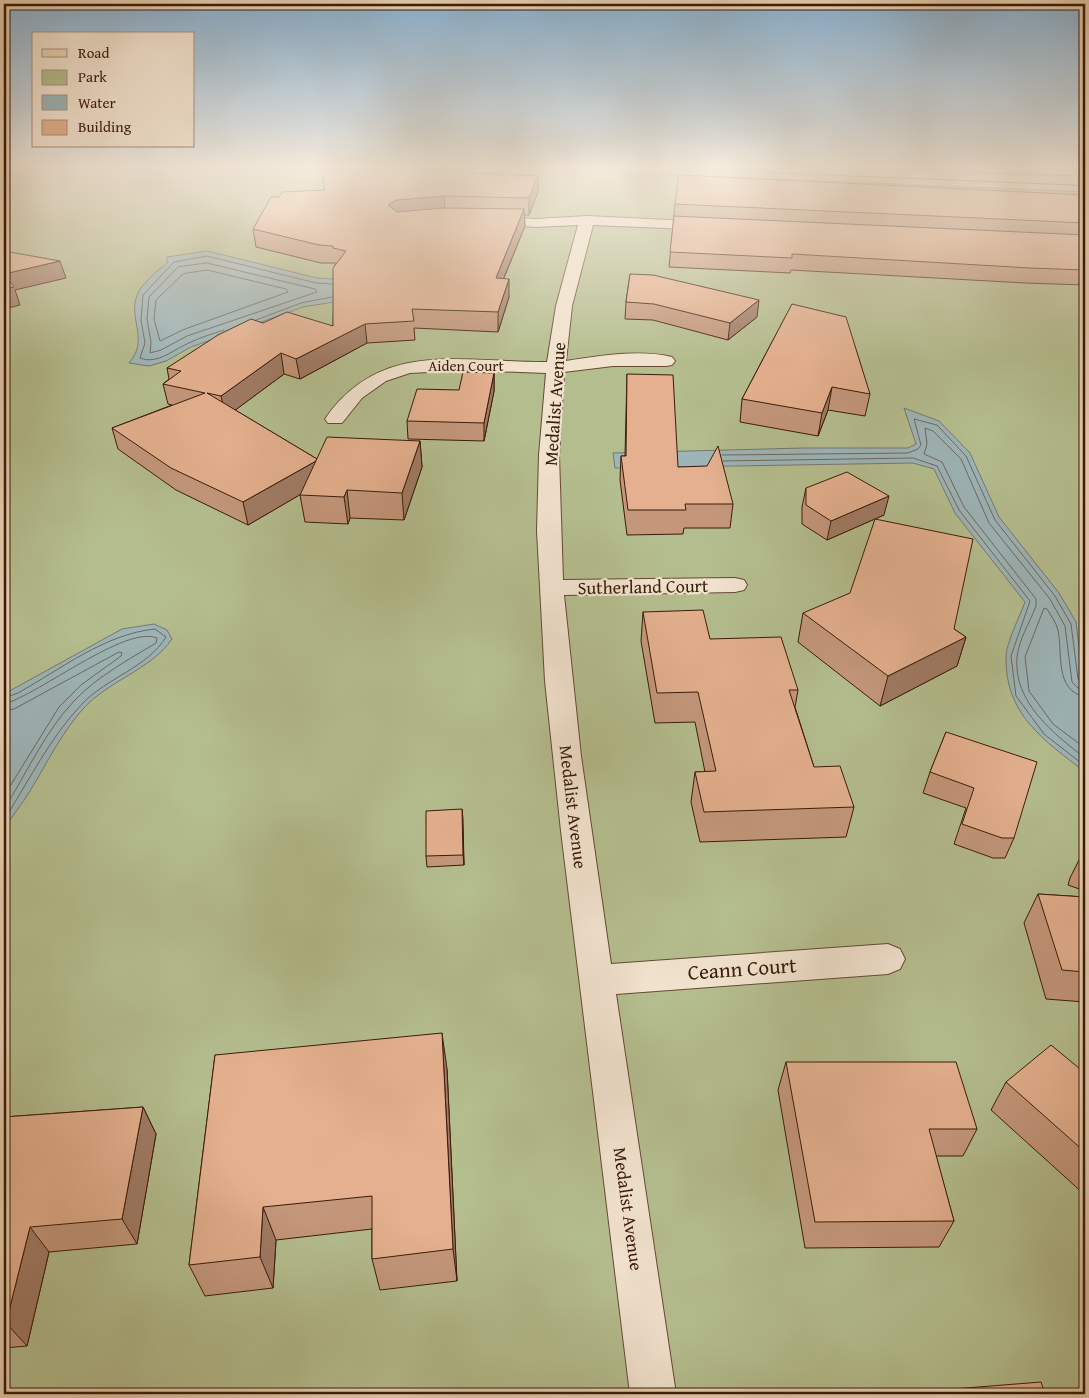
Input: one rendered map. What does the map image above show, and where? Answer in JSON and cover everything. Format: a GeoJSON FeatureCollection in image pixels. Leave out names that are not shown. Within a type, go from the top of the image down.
{"type":"FeatureCollection","features":[{"type":"Feature","properties":{"kind":"street","name":"Medalist Avenue"},"geometry":{"type":"LineString","coordinates":[[584,233],[565,304],[555,367],[549,459],[551,588],[564,742],[653,1394]]}},
{"type":"Feature","properties":{"kind":"street","name":"Aiden Court"},"geometry":{"type":"LineString","coordinates":[[336,419],[346,401],[365,385],[390,373],[411,368],[444,364],[555,367],[607,360],[666,361]]}},
{"type":"Feature","properties":{"kind":"street","name":"Sutherland Court"},"geometry":{"type":"LineString","coordinates":[[551,588],[735,585]]}},
{"type":"Feature","properties":{"kind":"street","name":"Ceann Court"},"geometry":{"type":"LineString","coordinates":[[596,980],[888,959]]}},
{"type":"Feature","properties":{"kind":"green space"},"geometry":{"type":"Polygon","coordinates":[[[4,233],[1085,233],[1085,1394],[4,1394],[4,233]]]}},
{"type":"Feature","properties":{"kind":"water"},"geometry":{"type":"Polygon","coordinates":[[[207,251],[317,278],[397,283],[365,297],[303,307],[191,347],[166,361],[149,366],[129,363],[138,345],[135,301],[139,291],[167,263],[167,257],[207,251]]]}},
{"type":"Feature","properties":{"kind":"water"},"geometry":{"type":"Polygon","coordinates":[[[904,408],[939,421],[970,453],[999,517],[1059,593],[1076,622],[1083,679],[1085,682],[1085,772],[1042,737],[1020,710],[1012,695],[1007,677],[1006,657],[1011,637],[1025,602],[955,513],[934,469],[913,463],[615,468],[613,453],[804,448],[908,448],[916,444],[904,408]]]}},
{"type":"Feature","properties":{"kind":"water"},"geometry":{"type":"Polygon","coordinates":[[[154,624],[167,630],[172,639],[153,659],[92,700],[74,719],[30,791],[4,829],[4,694],[122,629],[154,624]]]}},
{"type":"Feature","properties":{"kind":"building"},"geometry":{"type":"Polygon","coordinates":[[[270,233],[514,233],[496,278],[509,279],[498,312],[412,309],[414,321],[365,324],[296,359],[281,353],[221,396],[207,393],[317,459],[243,502],[171,468],[112,428],[205,393],[163,384],[181,371],[167,368],[218,335],[251,319],[263,323],[287,312],[333,326],[333,268],[346,251],[333,248],[333,246],[319,245],[270,233]]]}},
{"type":"Feature","properties":{"kind":"building"},"geometry":{"type":"Polygon","coordinates":[[[672,233],[1047,233],[1085,235],[1085,270],[792,254],[792,258],[670,252],[672,233]]]}},
{"type":"Feature","properties":{"kind":"building"},"geometry":{"type":"Polygon","coordinates":[[[4,251],[60,261],[4,274],[4,251]]]}},
{"type":"Feature","properties":{"kind":"building"},"geometry":{"type":"Polygon","coordinates":[[[4,274],[14,287],[4,289],[4,274]]]}},
{"type":"Feature","properties":{"kind":"building"},"geometry":{"type":"Polygon","coordinates":[[[630,274],[653,275],[759,300],[730,323],[654,304],[626,302],[630,274]]]}},
{"type":"Feature","properties":{"kind":"building"},"geometry":{"type":"Polygon","coordinates":[[[792,304],[846,317],[870,394],[832,387],[822,413],[742,399],[792,304]]]}},
{"type":"Feature","properties":{"kind":"building"},"geometry":{"type":"Polygon","coordinates":[[[463,372],[494,373],[484,423],[407,421],[417,389],[459,390],[463,372]]]}},
{"type":"Feature","properties":{"kind":"building"},"geometry":{"type":"Polygon","coordinates":[[[627,374],[673,375],[678,467],[707,466],[718,446],[733,504],[685,504],[686,510],[628,510],[621,456],[626,456],[627,374]]]}},
{"type":"Feature","properties":{"kind":"building"},"geometry":{"type":"Polygon","coordinates":[[[327,437],[420,441],[402,493],[347,490],[344,497],[300,495],[327,437]]]}},
{"type":"Feature","properties":{"kind":"building"},"geometry":{"type":"Polygon","coordinates":[[[847,472],[889,496],[831,521],[806,505],[806,488],[847,472]]]}},
{"type":"Feature","properties":{"kind":"building"},"geometry":{"type":"Polygon","coordinates":[[[875,519],[973,539],[954,629],[966,637],[888,676],[803,613],[850,593],[875,519]]]}},
{"type":"Feature","properties":{"kind":"building"},"geometry":{"type":"Polygon","coordinates":[[[703,610],[710,639],[781,637],[798,690],[789,690],[814,767],[840,766],[854,807],[704,812],[695,772],[716,771],[698,692],[657,693],[643,612],[703,610]]]}},
{"type":"Feature","properties":{"kind":"building"},"geometry":{"type":"Polygon","coordinates":[[[946,732],[1037,762],[1014,838],[1002,838],[962,824],[974,788],[930,772],[946,732]]]}},
{"type":"Feature","properties":{"kind":"building"},"geometry":{"type":"Polygon","coordinates":[[[462,809],[463,855],[426,856],[426,811],[462,809]]]}},
{"type":"Feature","properties":{"kind":"building"},"geometry":{"type":"Polygon","coordinates":[[[1038,894],[1085,897],[1085,972],[1062,970],[1038,894]]]}},
{"type":"Feature","properties":{"kind":"building"},"geometry":{"type":"Polygon","coordinates":[[[442,1033],[453,1249],[372,1259],[372,1196],[263,1207],[260,1257],[189,1265],[215,1055],[442,1033]]]}},
{"type":"Feature","properties":{"kind":"building"},"geometry":{"type":"Polygon","coordinates":[[[1051,1045],[1085,1073],[1085,1152],[1006,1082],[1051,1045]]]}},
{"type":"Feature","properties":{"kind":"building"},"geometry":{"type":"Polygon","coordinates":[[[786,1062],[956,1062],[977,1129],[929,1129],[954,1221],[815,1222],[786,1062]]]}},
{"type":"Feature","properties":{"kind":"building"},"geometry":{"type":"Polygon","coordinates":[[[143,1107],[122,1219],[30,1227],[6,1323],[4,1323],[4,1117],[143,1107]]]}},
{"type":"Feature","properties":{"kind":"building"},"geometry":{"type":"Polygon","coordinates":[[[1041,1382],[1045,1394],[891,1394],[1041,1382]]]}}]}
